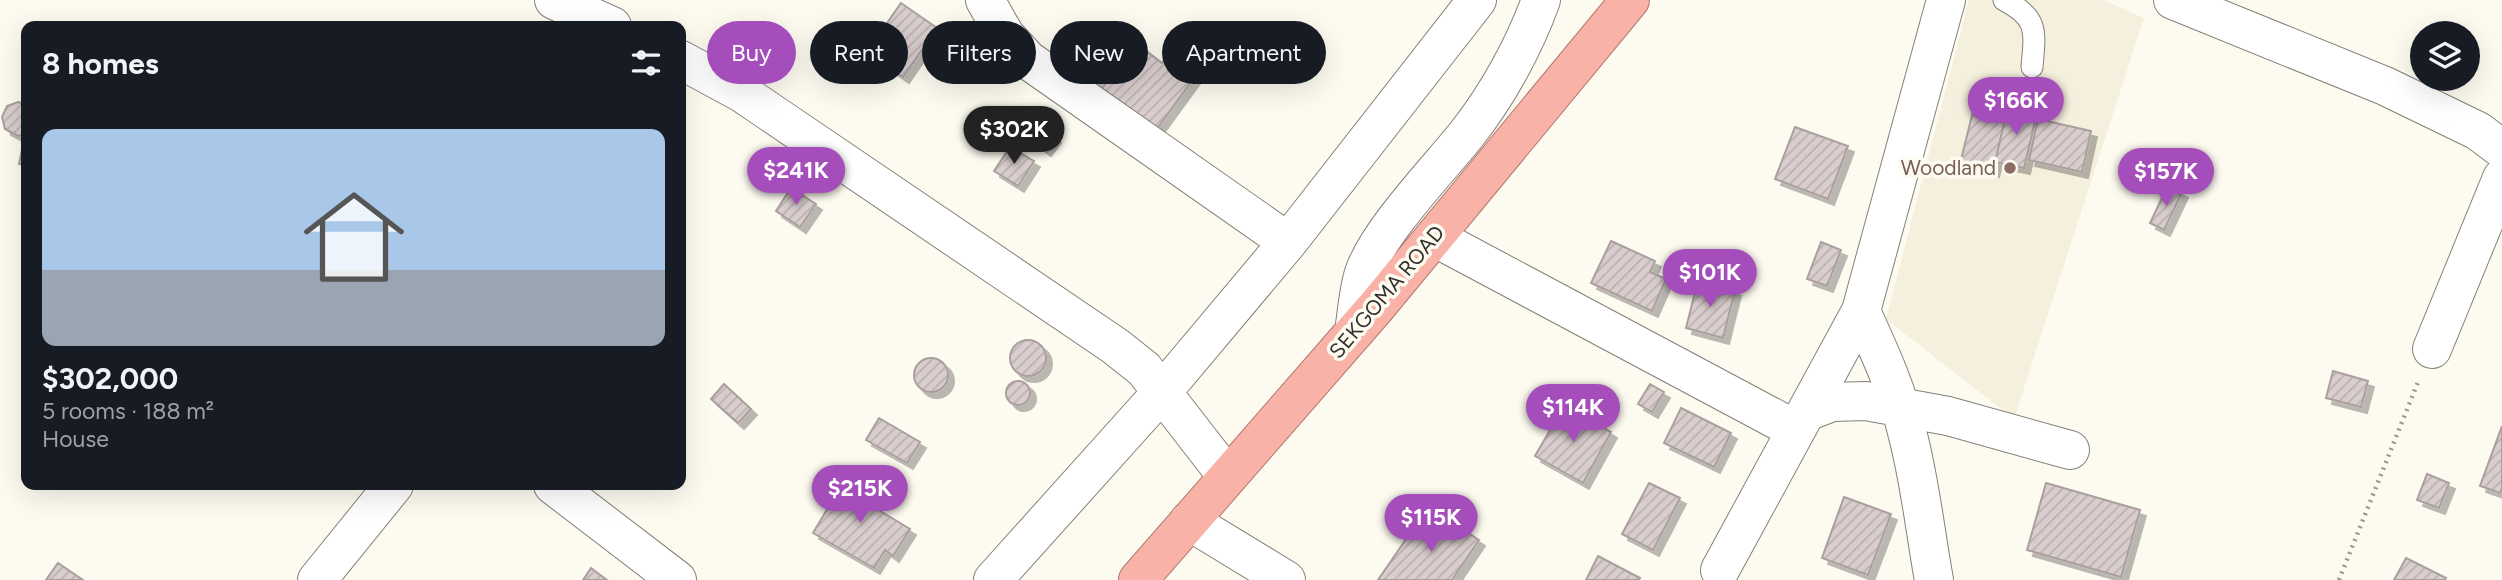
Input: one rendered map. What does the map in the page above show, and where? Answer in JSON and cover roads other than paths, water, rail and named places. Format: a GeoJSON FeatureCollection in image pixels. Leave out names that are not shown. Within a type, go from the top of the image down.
{"type":"FeatureCollection","features":[{"type":"Feature","properties":{"kind":"highway","name":"SEKGOMA ROAD"},"geometry":{"type":"LineString","coordinates":[[1138,580],[1434,237],[1630,0]]}},
{"type":"Feature","properties":{"kind":"street"},"geometry":{"type":"LineString","coordinates":[[554,0],[609,16]]}},
{"type":"Feature","properties":{"kind":"street"},"geometry":{"type":"LineString","coordinates":[[985,0],[1005,35],[1028,60],[1288,242]]}},
{"type":"Feature","properties":{"kind":"street"},"geometry":{"type":"LineString","coordinates":[[993,580],[1162,392],[1288,242],[1477,0]]}},
{"type":"Feature","properties":{"kind":"street"},"geometry":{"type":"LineString","coordinates":[[1354,331],[1364,274],[1375,251],[1481,114],[1515,59],[1541,0]]}},
{"type":"Feature","properties":{"kind":"street"},"geometry":{"type":"LineString","coordinates":[[1720,570],[1861,311],[1946,0]]}},
{"type":"Feature","properties":{"kind":"street"},"geometry":{"type":"LineString","coordinates":[[2173,0],[2385,86],[2478,131],[2502,149]]}},
{"type":"Feature","properties":{"kind":"street"},"geometry":{"type":"LineString","coordinates":[[686,63],[742,93],[1115,346],[1144,369],[1227,476]]}},
{"type":"Feature","properties":{"kind":"street"},"geometry":{"type":"LineString","coordinates":[[2432,349],[2502,178]]}},
{"type":"Feature","properties":{"kind":"street"},"geometry":{"type":"LineString","coordinates":[[1434,237],[1801,421]]}},
{"type":"Feature","properties":{"kind":"street"},"geometry":{"type":"LineString","coordinates":[[1861,311],[1889,373],[1900,406],[1924,514],[1934,580]]}},
{"type":"Feature","properties":{"kind":"street"},"geometry":{"type":"LineString","coordinates":[[1801,421],[1832,402],[1866,401],[1948,416],[2070,450]]}},
{"type":"Feature","properties":{"kind":"street"},"geometry":{"type":"LineString","coordinates":[[317,580],[390,490]]}},
{"type":"Feature","properties":{"kind":"street"},"geometry":{"type":"LineString","coordinates":[[560,490],[677,580]]}},
{"type":"Feature","properties":{"kind":"street"},"geometry":{"type":"LineString","coordinates":[[1189,521],[1286,580]]}},
{"type":"Feature","properties":{"kind":"lane"},"geometry":{"type":"LineString","coordinates":[[2004,0],[2030,18],[2035,33],[2032,67]]}},
{"type":"Feature","properties":{"kind":"place","name":"Woodland"},"geometry":{"type":"Point","coordinates":[2010,168]}}]}
